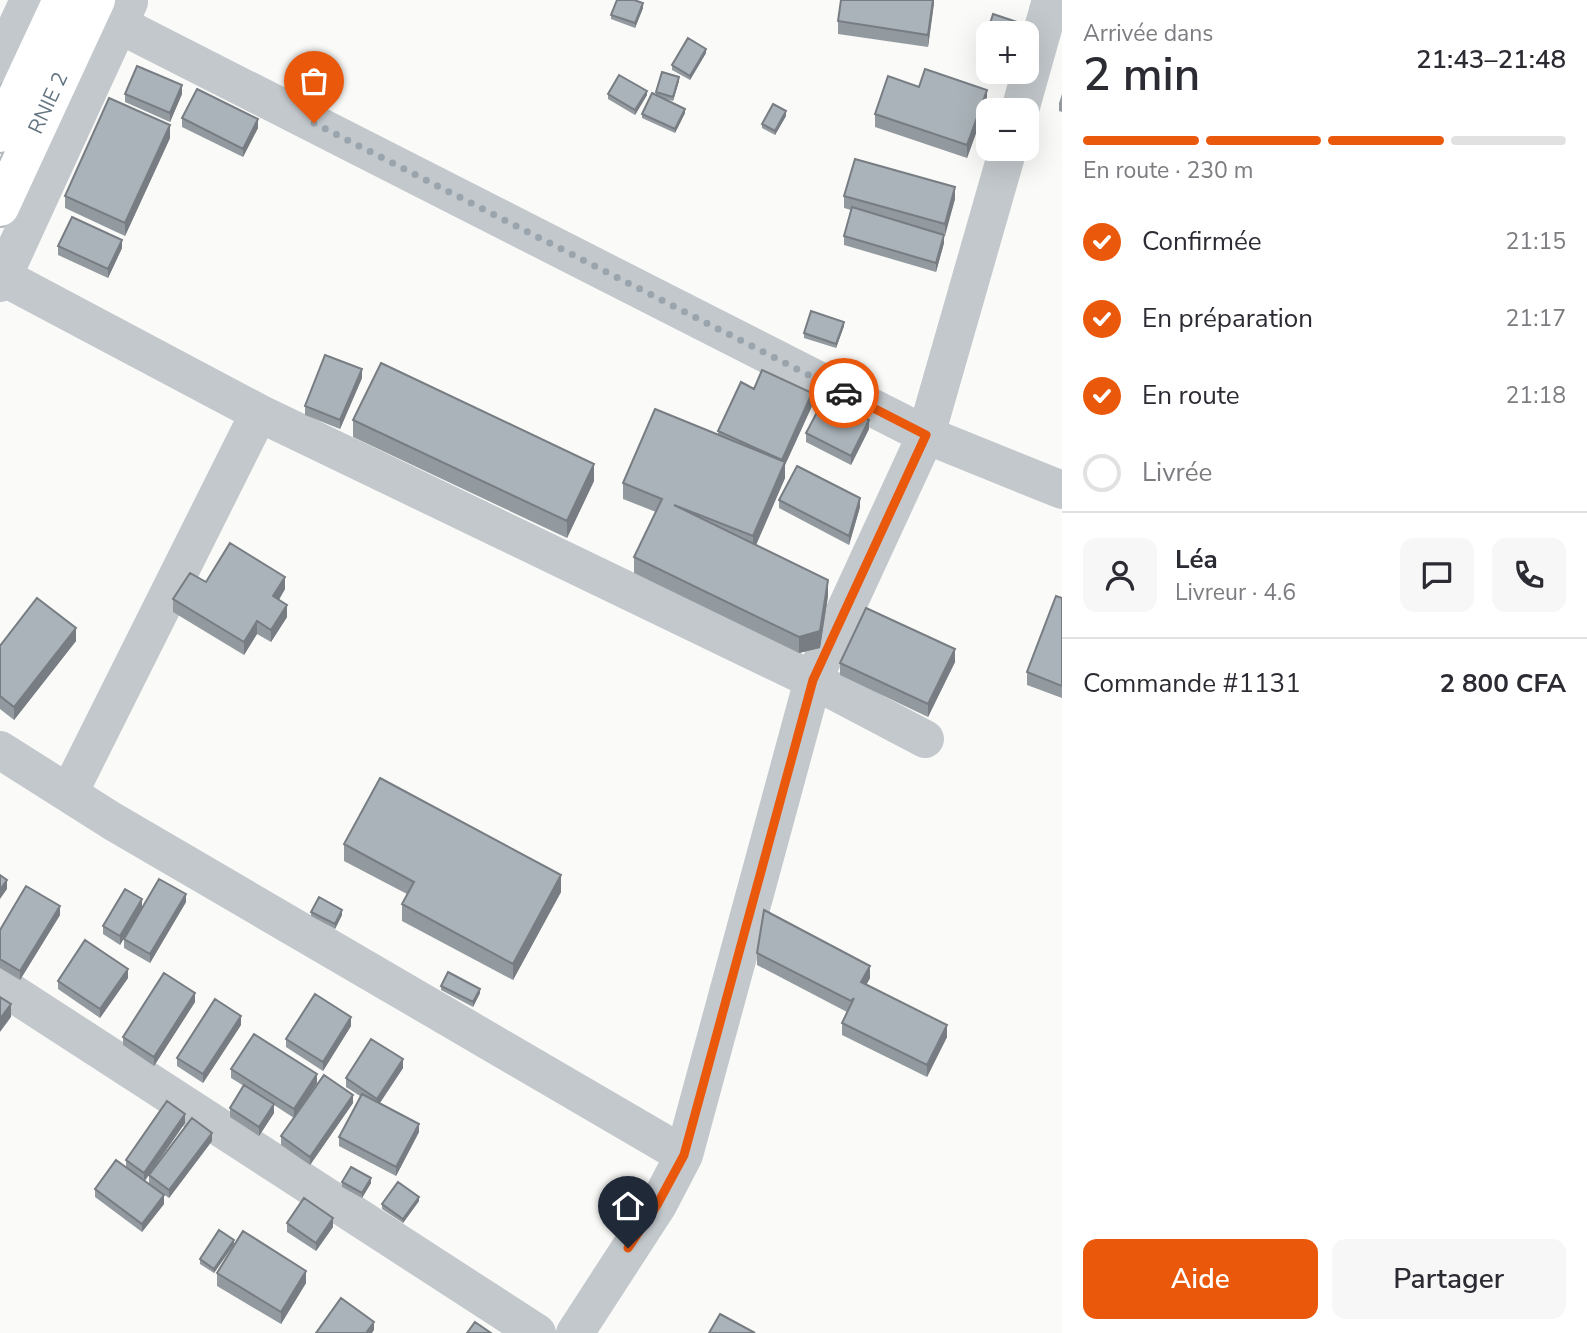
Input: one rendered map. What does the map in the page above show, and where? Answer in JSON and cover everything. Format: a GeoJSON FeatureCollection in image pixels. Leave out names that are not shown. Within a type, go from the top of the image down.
{"type":"FeatureCollection","features":[{"type":"Feature","properties":{"kind":"highway","name":"RNIE 2"},"geometry":{"type":"LineString","coordinates":[[0,133],[62,0]]}},
{"type":"Feature","properties":{"kind":"highway","name":"RNIE 2"},"geometry":{"type":"LineString","coordinates":[[0,207],[115,8]]}},
{"type":"Feature","properties":{"kind":"street"},"geometry":{"type":"LineString","coordinates":[[0,63],[29,0]]}},
{"type":"Feature","properties":{"kind":"street"},"geometry":{"type":"LineString","coordinates":[[1023,98],[1051,0]]}},
{"type":"Feature","properties":{"kind":"street"},"geometry":{"type":"LineString","coordinates":[[925,738],[813,680],[259,413],[2,280],[115,8],[926,435],[1062,490]]}},
{"type":"Feature","properties":{"kind":"street"},"geometry":{"type":"LineString","coordinates":[[575,1333],[657,1205],[684,1155],[813,680],[926,435],[1005,161]]}},
{"type":"Feature","properties":{"kind":"street"},"geometry":{"type":"LineString","coordinates":[[69,793],[259,413]]}},
{"type":"Feature","properties":{"kind":"street"},"geometry":{"type":"LineString","coordinates":[[0,750],[684,1155]]}},
{"type":"Feature","properties":{"kind":"street"},"geometry":{"type":"LineString","coordinates":[[0,985],[537,1333]]}},
{"type":"Feature","properties":{"kind":"building"},"geometry":{"type":"Polygon","coordinates":[[[617,0],[643,3],[635,23],[611,15],[617,0]]]}},
{"type":"Feature","properties":{"kind":"building"},"geometry":{"type":"Polygon","coordinates":[[[841,0],[933,0],[928,35],[838,21],[841,0]]]}},
{"type":"Feature","properties":{"kind":"building"},"geometry":{"type":"Polygon","coordinates":[[[993,14],[1014,21],[991,21],[993,14]]]}},
{"type":"Feature","properties":{"kind":"building"},"geometry":{"type":"Polygon","coordinates":[[[688,38],[706,49],[690,76],[672,65],[688,38]]]}},
{"type":"Feature","properties":{"kind":"building"},"geometry":{"type":"Polygon","coordinates":[[[137,66],[182,85],[170,113],[125,94],[137,66]]]}},
{"type":"Feature","properties":{"kind":"building"},"geometry":{"type":"Polygon","coordinates":[[[925,69],[987,90],[984,98],[976,98],[976,120],[967,145],[875,114],[888,76],[919,87],[925,69]]]}},
{"type":"Feature","properties":{"kind":"building"},"geometry":{"type":"Polygon","coordinates":[[[662,72],[679,77],[673,97],[656,92],[662,72]]]}},
{"type":"Feature","properties":{"kind":"building"},"geometry":{"type":"Polygon","coordinates":[[[619,75],[647,91],[635,110],[608,94],[619,75]]]}},
{"type":"Feature","properties":{"kind":"building"},"geometry":{"type":"Polygon","coordinates":[[[197,89],[258,119],[243,149],[182,118],[197,89]]]}},
{"type":"Feature","properties":{"kind":"building"},"geometry":{"type":"Polygon","coordinates":[[[652,93],[685,109],[675,129],[642,114],[652,93]]]}},
{"type":"Feature","properties":{"kind":"building"},"geometry":{"type":"Polygon","coordinates":[[[109,98],[170,125],[125,223],[65,196],[109,98]]]}},
{"type":"Feature","properties":{"kind":"building"},"geometry":{"type":"Polygon","coordinates":[[[773,104],[786,111],[775,131],[762,124],[773,104]]]}},
{"type":"Feature","properties":{"kind":"building"},"geometry":{"type":"Polygon","coordinates":[[[855,159],[955,187],[945,224],[844,196],[855,159]]]}},
{"type":"Feature","properties":{"kind":"building"},"geometry":{"type":"Polygon","coordinates":[[[852,207],[944,235],[936,263],[844,236],[852,207]]]}},
{"type":"Feature","properties":{"kind":"building"},"geometry":{"type":"Polygon","coordinates":[[[72,217],[122,240],[108,269],[58,246],[72,217]]]}},
{"type":"Feature","properties":{"kind":"building"},"geometry":{"type":"Polygon","coordinates":[[[811,311],[844,322],[836,344],[804,333],[811,311]]]}},
{"type":"Feature","properties":{"kind":"building"},"geometry":{"type":"Polygon","coordinates":[[[325,355],[362,369],[340,420],[305,406],[325,355]]]}},
{"type":"Feature","properties":{"kind":"building"},"geometry":{"type":"Polygon","coordinates":[[[381,363],[594,464],[567,521],[353,420],[381,363]]]}},
{"type":"Feature","properties":{"kind":"building"},"geometry":{"type":"Polygon","coordinates":[[[762,370],[812,393],[782,460],[718,431],[741,382],[754,389],[762,370]]]}},
{"type":"Feature","properties":{"kind":"building"},"geometry":{"type":"Polygon","coordinates":[[[825,397],[869,420],[851,456],[806,433],[825,397]]]}},
{"type":"Feature","properties":{"kind":"building"},"geometry":{"type":"Polygon","coordinates":[[[655,409],[785,462],[753,536],[674,505],[828,580],[820,631],[799,637],[634,557],[662,499],[623,483],[655,409]]]}},
{"type":"Feature","properties":{"kind":"building"},"geometry":{"type":"Polygon","coordinates":[[[797,466],[860,498],[849,536],[779,500],[797,466]]]}},
{"type":"Feature","properties":{"kind":"building"},"geometry":{"type":"Polygon","coordinates":[[[230,543],[285,577],[273,596],[287,605],[271,630],[257,621],[244,642],[173,599],[190,573],[206,582],[230,543]]]}},
{"type":"Feature","properties":{"kind":"building"},"geometry":{"type":"Polygon","coordinates":[[[1056,596],[1062,598],[1062,686],[1027,672],[1056,596]]]}},
{"type":"Feature","properties":{"kind":"building"},"geometry":{"type":"Polygon","coordinates":[[[37,598],[76,628],[14,707],[0,696],[0,646],[37,598]]]}},
{"type":"Feature","properties":{"kind":"building"},"geometry":{"type":"Polygon","coordinates":[[[866,608],[955,649],[928,704],[840,663],[866,608]]]}},
{"type":"Feature","properties":{"kind":"building"},"geometry":{"type":"Polygon","coordinates":[[[380,778],[561,875],[513,964],[402,904],[414,882],[344,844],[380,778]]]}},
{"type":"Feature","properties":{"kind":"building"},"geometry":{"type":"Polygon","coordinates":[[[0,875],[7,880],[0,890],[0,875]]]}},
{"type":"Feature","properties":{"kind":"building"},"geometry":{"type":"Polygon","coordinates":[[[159,879],[186,894],[150,954],[124,939],[159,879]]]}},
{"type":"Feature","properties":{"kind":"building"},"geometry":{"type":"Polygon","coordinates":[[[26,886],[60,906],[20,971],[0,959],[0,930],[26,886]]]}},
{"type":"Feature","properties":{"kind":"building"},"geometry":{"type":"Polygon","coordinates":[[[125,889],[142,899],[120,936],[103,926],[125,889]]]}},
{"type":"Feature","properties":{"kind":"building"},"geometry":{"type":"Polygon","coordinates":[[[319,897],[342,910],[335,924],[311,912],[319,897]]]}},
{"type":"Feature","properties":{"kind":"building"},"geometry":{"type":"Polygon","coordinates":[[[764,910],[870,966],[861,982],[947,1025],[927,1065],[842,1023],[854,998],[851,1001],[757,953],[764,910]]]}},
{"type":"Feature","properties":{"kind":"building"},"geometry":{"type":"Polygon","coordinates":[[[85,940],[128,969],[100,1009],[58,981],[85,940]]]}},
{"type":"Feature","properties":{"kind":"building"},"geometry":{"type":"Polygon","coordinates":[[[448,972],[480,989],[473,1002],[441,986],[448,972]]]}},
{"type":"Feature","properties":{"kind":"building"},"geometry":{"type":"Polygon","coordinates":[[[164,973],[195,993],[154,1057],[123,1037],[164,973]]]}},
{"type":"Feature","properties":{"kind":"building"},"geometry":{"type":"Polygon","coordinates":[[[315,994],[351,1017],[323,1062],[286,1039],[315,994]]]}},
{"type":"Feature","properties":{"kind":"building"},"geometry":{"type":"Polygon","coordinates":[[[0,997],[11,1004],[0,1019],[0,997]]]}},
{"type":"Feature","properties":{"kind":"building"},"geometry":{"type":"Polygon","coordinates":[[[215,999],[241,1016],[203,1074],[177,1058],[215,999]]]}},
{"type":"Feature","properties":{"kind":"building"},"geometry":{"type":"Polygon","coordinates":[[[254,1034],[317,1074],[294,1109],[231,1069],[254,1034]]]}},
{"type":"Feature","properties":{"kind":"building"},"geometry":{"type":"Polygon","coordinates":[[[371,1039],[403,1059],[377,1099],[346,1078],[371,1039]]]}},
{"type":"Feature","properties":{"kind":"building"},"geometry":{"type":"Polygon","coordinates":[[[324,1075],[353,1095],[310,1157],[281,1136],[324,1075]]]}},
{"type":"Feature","properties":{"kind":"building"},"geometry":{"type":"Polygon","coordinates":[[[244,1085],[274,1104],[259,1127],[230,1108],[244,1085]]]}},
{"type":"Feature","properties":{"kind":"building"},"geometry":{"type":"Polygon","coordinates":[[[362,1094],[419,1124],[396,1167],[339,1137],[362,1094]]]}},
{"type":"Feature","properties":{"kind":"building"},"geometry":{"type":"Polygon","coordinates":[[[167,1101],[185,1114],[144,1173],[126,1160],[167,1101]]]}},
{"type":"Feature","properties":{"kind":"building"},"geometry":{"type":"Polygon","coordinates":[[[192,1118],[212,1133],[169,1190],[149,1175],[192,1118]]]}},
{"type":"Feature","properties":{"kind":"building"},"geometry":{"type":"Polygon","coordinates":[[[116,1160],[164,1195],[142,1224],[95,1189],[116,1160]]]}},
{"type":"Feature","properties":{"kind":"building"},"geometry":{"type":"Polygon","coordinates":[[[351,1167],[371,1178],[362,1193],[342,1182],[351,1167]]]}},
{"type":"Feature","properties":{"kind":"building"},"geometry":{"type":"Polygon","coordinates":[[[398,1182],[419,1197],[403,1219],[382,1204],[398,1182]]]}},
{"type":"Feature","properties":{"kind":"building"},"geometry":{"type":"Polygon","coordinates":[[[304,1198],[333,1218],[316,1243],[287,1223],[304,1198]]]}},
{"type":"Feature","properties":{"kind":"building"},"geometry":{"type":"Polygon","coordinates":[[[219,1230],[234,1240],[214,1269],[200,1259],[219,1230]]]}},
{"type":"Feature","properties":{"kind":"building"},"geometry":{"type":"Polygon","coordinates":[[[243,1231],[306,1271],[281,1312],[217,1273],[243,1231]]]}},
{"type":"Feature","properties":{"kind":"building"},"geometry":{"type":"Polygon","coordinates":[[[341,1298],[374,1322],[366,1333],[316,1333],[341,1298]]]}},
{"type":"Feature","properties":{"kind":"building"},"geometry":{"type":"Polygon","coordinates":[[[720,1314],[755,1333],[709,1333],[720,1314]]]}},
{"type":"Feature","properties":{"kind":"building"},"geometry":{"type":"Polygon","coordinates":[[[475,1322],[491,1333],[467,1333],[475,1322]]]}},
{"type":"Feature","properties":{"kind":"way so far"},"geometry":{"type":"LineString","coordinates":[[314,123],[844,393]]}},
{"type":"Feature","properties":{"kind":"route"},"geometry":{"type":"LineString","coordinates":[[628,1248],[657,1205],[684,1155],[813,680],[926,435],[844,393]]}}]}
